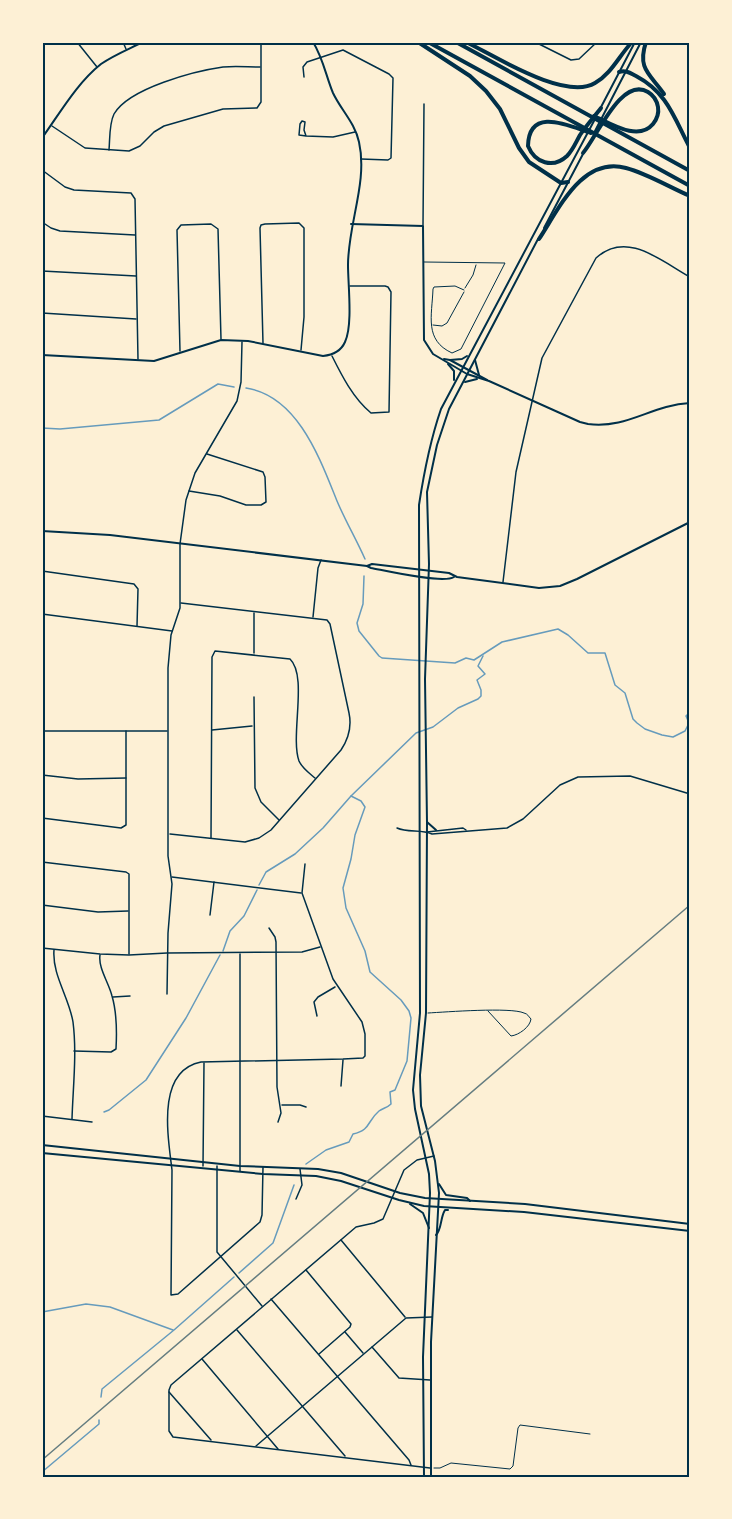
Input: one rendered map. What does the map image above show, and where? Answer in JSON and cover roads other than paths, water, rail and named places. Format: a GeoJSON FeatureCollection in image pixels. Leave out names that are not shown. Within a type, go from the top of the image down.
{"type":"FeatureCollection","features":[{"type":"Feature","properties":{"kind":"highway"},"geometry":{"type":"LineString","coordinates":[[418,42],[482,86],[496,103],[526,159],[561,183],[568,182]]}},
{"type":"Feature","properties":{"kind":"highway"},"geometry":{"type":"LineString","coordinates":[[428,42],[690,186]]}},
{"type":"Feature","properties":{"kind":"highway"},"geometry":{"type":"LineString","coordinates":[[456,42],[690,171]]}},
{"type":"Feature","properties":{"kind":"highway"},"geometry":{"type":"LineString","coordinates":[[466,42],[549,83],[574,88],[590,86],[602,78],[633,42]]}},
{"type":"Feature","properties":{"kind":"highway"},"geometry":{"type":"LineString","coordinates":[[646,42],[642,56],[644,68],[665,95],[667,103]]}},
{"type":"Feature","properties":{"kind":"highway"},"geometry":{"type":"LineString","coordinates":[[618,72],[626,71],[656,88],[667,103],[690,148]]}},
{"type":"Feature","properties":{"kind":"highway"},"geometry":{"type":"LineString","coordinates":[[583,112],[627,130],[640,132],[649,128],[656,121],[658,106],[655,98],[639,89],[621,96],[606,114],[591,142],[583,153]]}},
{"type":"Feature","properties":{"kind":"highway"},"geometry":{"type":"LineString","coordinates":[[601,108],[582,137],[567,156],[554,163],[538,160],[528,146],[532,131],[544,122],[557,122],[601,137]]}},
{"type":"Feature","properties":{"kind":"highway"},"geometry":{"type":"LineString","coordinates":[[539,239],[576,184],[587,174],[608,166],[626,168],[690,196]]}},
{"type":"Feature","properties":{"kind":"main road"},"geometry":{"type":"LineString","coordinates":[[42,138],[82,84],[97,68],[143,42]]}},
{"type":"Feature","properties":{"kind":"main road"},"geometry":{"type":"LineString","coordinates":[[42,355],[154,361],[221,340],[263,343],[318,356],[331,356],[345,344],[349,239],[359,184],[360,159],[356,132],[333,92],[321,56],[313,42]]}},
{"type":"Feature","properties":{"kind":"main road"},"geometry":{"type":"LineString","coordinates":[[601,108],[633,42]]}},
{"type":"Feature","properties":{"kind":"main road"},"geometry":{"type":"LineString","coordinates":[[606,114],[641,42]]}},
{"type":"Feature","properties":{"kind":"main road"},"geometry":{"type":"LineString","coordinates":[[424,1477],[424,1317],[430,1198],[413,1097],[420,1013],[420,505],[426,457],[441,409],[561,183],[582,137]]}},
{"type":"Feature","properties":{"kind":"main road"},"geometry":{"type":"LineString","coordinates":[[470,1201],[467,1198],[446,1195],[440,1185],[423,1119],[420,1095],[420,1068],[426,1013],[427,497],[442,426],[462,383],[583,153]]}},
{"type":"Feature","properties":{"kind":"main road"},"geometry":{"type":"LineString","coordinates":[[351,224],[423,226],[424,340],[429,350],[441,359],[477,379]]}},
{"type":"Feature","properties":{"kind":"main road"},"geometry":{"type":"LineString","coordinates":[[441,359],[462,359],[470,355]]}},
{"type":"Feature","properties":{"kind":"main road"},"geometry":{"type":"LineString","coordinates":[[475,359],[479,375]]}},
{"type":"Feature","properties":{"kind":"main road"},"geometry":{"type":"LineString","coordinates":[[450,360],[489,381],[580,422],[601,425],[622,423],[659,407],[690,403]]}},
{"type":"Feature","properties":{"kind":"main road"},"geometry":{"type":"LineString","coordinates":[[448,364],[454,371],[454,383]]}},
{"type":"Feature","properties":{"kind":"main road"},"geometry":{"type":"LineString","coordinates":[[462,383],[477,379],[489,381]]}},
{"type":"Feature","properties":{"kind":"main road"},"geometry":{"type":"LineString","coordinates":[[367,566],[372,564],[428,570],[449,573],[454,577],[539,588],[560,586],[690,522]]}},
{"type":"Feature","properties":{"kind":"main road"},"geometry":{"type":"LineString","coordinates":[[42,531],[110,535],[321,560],[427,578],[449,580],[454,577]]}},
{"type":"Feature","properties":{"kind":"main road"},"geometry":{"type":"LineString","coordinates":[[419,628],[425,628]]}},
{"type":"Feature","properties":{"kind":"main road"},"geometry":{"type":"LineString","coordinates":[[419,679],[425,679]]}},
{"type":"Feature","properties":{"kind":"main road"},"geometry":{"type":"LineString","coordinates":[[419,719],[423,722],[425,719]]}},
{"type":"Feature","properties":{"kind":"main road"},"geometry":{"type":"LineString","coordinates":[[427,822],[436,830]]}},
{"type":"Feature","properties":{"kind":"main road"},"geometry":{"type":"LineString","coordinates":[[42,1145],[240,1166],[299,1168],[341,1173],[394,1191],[430,1198],[533,1205],[690,1224]]}},
{"type":"Feature","properties":{"kind":"main road"},"geometry":{"type":"LineString","coordinates":[[64,1155],[65,1148]]}},
{"type":"Feature","properties":{"kind":"main road"},"geometry":{"type":"LineString","coordinates":[[99,1151],[100,1158]]}},
{"type":"Feature","properties":{"kind":"main road"},"geometry":{"type":"LineString","coordinates":[[42,1153],[262,1174],[301,1175],[341,1180],[410,1204],[430,1207],[524,1212],[690,1231]]}},
{"type":"Feature","properties":{"kind":"main road"},"geometry":{"type":"LineString","coordinates":[[431,1477],[432,1317],[439,1199],[438,1176]]}},
{"type":"Feature","properties":{"kind":"main road"},"geometry":{"type":"LineString","coordinates":[[410,1204],[423,1212],[429,1229]]}},
{"type":"Feature","properties":{"kind":"main road"},"geometry":{"type":"LineString","coordinates":[[436,1235],[439,1232],[440,1220],[445,1210],[470,1209]]}},
{"type":"Feature","properties":{"kind":"street"},"geometry":{"type":"LineString","coordinates":[[77,42],[97,68]]}},
{"type":"Feature","properties":{"kind":"street"},"geometry":{"type":"LineString","coordinates":[[123,42],[126,50]]}},
{"type":"Feature","properties":{"kind":"street"},"geometry":{"type":"LineString","coordinates":[[51,125],[85,148],[135,149],[164,126],[214,111],[257,108],[261,102],[261,42]]}},
{"type":"Feature","properties":{"kind":"street"},"geometry":{"type":"LineString","coordinates":[[535,42],[565,58],[575,60],[584,56],[597,42]]}},
{"type":"Feature","properties":{"kind":"street"},"geometry":{"type":"LineString","coordinates":[[303,77],[304,64],[340,50],[346,51],[393,78],[391,158],[388,160],[360,159]]}},
{"type":"Feature","properties":{"kind":"street"},"geometry":{"type":"LineString","coordinates":[[109,150],[112,118],[125,102],[137,93],[210,69],[234,66],[261,67]]}},
{"type":"Feature","properties":{"kind":"street"},"geometry":{"type":"LineString","coordinates":[[423,226],[424,104]]}},
{"type":"Feature","properties":{"kind":"street"},"geometry":{"type":"LineString","coordinates":[[306,136],[302,121],[299,135],[306,136],[338,136],[356,132]]}},
{"type":"Feature","properties":{"kind":"street"},"geometry":{"type":"LineString","coordinates":[[42,170],[65,187],[74,190],[130,193],[135,199],[138,361]]}},
{"type":"Feature","properties":{"kind":"street"},"geometry":{"type":"LineString","coordinates":[[42,222],[60,231],[135,235]]}},
{"type":"Feature","properties":{"kind":"street"},"geometry":{"type":"LineString","coordinates":[[263,343],[261,225],[299,223],[304,228],[304,317],[300,351]]}},
{"type":"Feature","properties":{"kind":"street"},"geometry":{"type":"LineString","coordinates":[[180,354],[177,230],[181,225],[211,224],[218,229],[221,340]]}},
{"type":"Feature","properties":{"kind":"street"},"geometry":{"type":"LineString","coordinates":[[503,583],[516,472],[543,355],[596,258],[606,249],[624,246],[638,248],[690,277]]}},
{"type":"Feature","properties":{"kind":"street"},"geometry":{"type":"LineString","coordinates":[[42,271],[136,276]]}},
{"type":"Feature","properties":{"kind":"street"},"geometry":{"type":"LineString","coordinates":[[331,356],[350,389],[366,409],[371,413],[389,412],[391,292],[385,286],[349,285]]}},
{"type":"Feature","properties":{"kind":"street"},"geometry":{"type":"LineString","coordinates":[[42,314],[137,319]]}},
{"type":"Feature","properties":{"kind":"street"},"geometry":{"type":"LineString","coordinates":[[167,994],[172,877],[168,856],[168,668],[172,631],[179,614],[180,544],[192,478],[231,414],[239,395],[242,341]]}},
{"type":"Feature","properties":{"kind":"street"},"geometry":{"type":"LineString","coordinates":[[188,490],[220,496],[246,505],[261,506],[266,502],[263,472],[206,454]]}},
{"type":"Feature","properties":{"kind":"street"},"geometry":{"type":"LineString","coordinates":[[312,618],[321,560]]}},
{"type":"Feature","properties":{"kind":"street"},"geometry":{"type":"LineString","coordinates":[[42,571],[134,584],[138,589],[137,626]]}},
{"type":"Feature","properties":{"kind":"street"},"geometry":{"type":"LineString","coordinates":[[168,834],[251,842],[265,835],[345,744],[350,722],[330,624],[325,620],[180,603]]}},
{"type":"Feature","properties":{"kind":"street"},"geometry":{"type":"LineString","coordinates":[[254,612],[254,654]]}},
{"type":"Feature","properties":{"kind":"street"},"geometry":{"type":"LineString","coordinates":[[42,614],[172,631]]}},
{"type":"Feature","properties":{"kind":"street"},"geometry":{"type":"LineString","coordinates":[[211,839],[213,653],[217,651],[254,654],[293,661],[298,684],[297,755],[302,767],[315,779]]}},
{"type":"Feature","properties":{"kind":"street"},"geometry":{"type":"LineString","coordinates":[[254,697],[256,793],[266,808],[280,820]]}},
{"type":"Feature","properties":{"kind":"street"},"geometry":{"type":"LineString","coordinates":[[211,730],[254,726]]}},
{"type":"Feature","properties":{"kind":"street"},"geometry":{"type":"LineString","coordinates":[[42,731],[168,731]]}},
{"type":"Feature","properties":{"kind":"street"},"geometry":{"type":"LineString","coordinates":[[42,818],[121,828],[126,822],[126,731]]}},
{"type":"Feature","properties":{"kind":"street"},"geometry":{"type":"LineString","coordinates":[[42,775],[78,779],[126,778]]}},
{"type":"Feature","properties":{"kind":"street"},"geometry":{"type":"LineString","coordinates":[[397,828],[403,831],[421,831],[432,834],[498,830],[516,824],[560,785],[578,777],[630,776],[690,794]]}},
{"type":"Feature","properties":{"kind":"street"},"geometry":{"type":"LineString","coordinates":[[427,832],[463,828],[466,831]]}},
{"type":"Feature","properties":{"kind":"street"},"geometry":{"type":"LineString","coordinates":[[42,862],[127,873],[130,877],[129,955]]}},
{"type":"Feature","properties":{"kind":"street"},"geometry":{"type":"LineString","coordinates":[[263,1167],[260,1221],[178,1294],[171,1295],[171,1164],[169,1157],[171,1088],[181,1071],[193,1064],[204,1062],[343,1059],[365,1056],[365,1034],[360,1017],[336,987],[302,893],[305,864]]}},
{"type":"Feature","properties":{"kind":"street"},"geometry":{"type":"LineString","coordinates":[[172,877],[302,893]]}},
{"type":"Feature","properties":{"kind":"street"},"geometry":{"type":"LineString","coordinates":[[210,915],[214,881]]}},
{"type":"Feature","properties":{"kind":"street"},"geometry":{"type":"LineString","coordinates":[[42,905],[103,912],[129,911]]}},
{"type":"Feature","properties":{"kind":"street"},"geometry":{"type":"LineString","coordinates":[[268,928],[275,937],[276,952],[277,1087],[281,1105],[278,1122]]}},
{"type":"Feature","properties":{"kind":"street"},"geometry":{"type":"LineString","coordinates":[[42,948],[129,955],[302,952],[320,947]]}},
{"type":"Feature","properties":{"kind":"street"},"geometry":{"type":"LineString","coordinates":[[54,949],[54,962],[72,1015],[74,1051],[72,1119]]}},
{"type":"Feature","properties":{"kind":"street"},"geometry":{"type":"LineString","coordinates":[[240,953],[240,1172]]}},
{"type":"Feature","properties":{"kind":"street"},"geometry":{"type":"LineString","coordinates":[[74,1051],[111,1052],[116,1049],[116,1021],[112,998],[100,964],[100,954]]}},
{"type":"Feature","properties":{"kind":"street"},"geometry":{"type":"LineString","coordinates":[[317,1016],[314,1002],[336,987]]}},
{"type":"Feature","properties":{"kind":"street"},"geometry":{"type":"LineString","coordinates":[[112,998],[130,996]]}},
{"type":"Feature","properties":{"kind":"street"},"geometry":{"type":"LineString","coordinates":[[341,1086],[343,1059]]}},
{"type":"Feature","properties":{"kind":"street"},"geometry":{"type":"LineString","coordinates":[[203,1168],[204,1062]]}},
{"type":"Feature","properties":{"kind":"street"},"geometry":{"type":"LineString","coordinates":[[281,1105],[306,1107]]}},
{"type":"Feature","properties":{"kind":"street"},"geometry":{"type":"LineString","coordinates":[[42,1116],[92,1122]]}},
{"type":"Feature","properties":{"kind":"street"},"geometry":{"type":"LineString","coordinates":[[431,1468],[174,1437],[170,1434],[169,1391],[171,1385],[357,1226],[377,1223],[382,1219],[404,1170],[414,1161],[434,1156]]}},
{"type":"Feature","properties":{"kind":"street"},"geometry":{"type":"LineString","coordinates":[[217,1163],[216,1250],[263,1307]]}},
{"type":"Feature","properties":{"kind":"street"},"geometry":{"type":"LineString","coordinates":[[296,1199],[302,1185],[299,1168]]}},
{"type":"Feature","properties":{"kind":"street"},"geometry":{"type":"LineString","coordinates":[[340,1240],[406,1318]]}},
{"type":"Feature","properties":{"kind":"street"},"geometry":{"type":"LineString","coordinates":[[306,1270],[350,1322],[350,1327],[318,1354]]}},
{"type":"Feature","properties":{"kind":"street"},"geometry":{"type":"LineString","coordinates":[[271,1299],[409,1460],[411,1466]]}},
{"type":"Feature","properties":{"kind":"street"},"geometry":{"type":"LineString","coordinates":[[255,1446],[406,1318],[432,1317]]}},
{"type":"Feature","properties":{"kind":"street"},"geometry":{"type":"LineString","coordinates":[[237,1329],[346,1457]]}},
{"type":"Feature","properties":{"kind":"street"},"geometry":{"type":"LineString","coordinates":[[345,1332],[364,1354]]}},
{"type":"Feature","properties":{"kind":"street"},"geometry":{"type":"LineString","coordinates":[[372,1347],[399,1378],[431,1380]]}},
{"type":"Feature","properties":{"kind":"street"},"geometry":{"type":"LineString","coordinates":[[202,1359],[279,1449]]}},
{"type":"Feature","properties":{"kind":"street"},"geometry":{"type":"LineString","coordinates":[[169,1391],[212,1441]]}},
{"type":"Feature","properties":{"kind":"lane"},"geometry":{"type":"LineString","coordinates":[[423,262],[505,263],[461,349],[452,352],[442,348],[435,341],[432,325],[433,287],[455,286],[464,290]]}},
{"type":"Feature","properties":{"kind":"lane"},"geometry":{"type":"LineString","coordinates":[[432,325],[442,326],[447,323],[473,275],[476,263]]}},
{"type":"Feature","properties":{"kind":"lane"},"geometry":{"type":"LineString","coordinates":[[420,1013],[488,1011],[524,1013],[530,1017],[530,1023],[520,1033],[511,1035],[488,1011]]}},
{"type":"Feature","properties":{"kind":"lane"},"geometry":{"type":"LineString","coordinates":[[431,1468],[440,1468],[452,1463],[510,1469],[513,1466],[520,1425],[590,1434]]}},
{"type":"Feature","properties":{"kind":"waterway"},"geometry":{"type":"LineString","coordinates":[[42,428],[60,429],[159,420],[218,384],[234,387]]}},
{"type":"Feature","properties":{"kind":"waterway"},"geometry":{"type":"LineString","coordinates":[[246,388],[264,393],[280,403],[305,432],[365,559]]}},
{"type":"Feature","properties":{"kind":"waterway"},"geometry":{"type":"LineString","coordinates":[[364,576],[363,604],[357,623],[359,631],[382,658],[455,663],[466,658],[474,660],[502,642],[558,629],[588,653],[605,653],[615,685],[625,693],[633,719],[645,729],[673,737],[685,731],[689,723],[686,716],[690,712]]}},
{"type":"Feature","properties":{"kind":"waterway"},"geometry":{"type":"LineString","coordinates":[[259,885],[266,872],[295,854],[416,733],[433,727],[458,708],[481,696],[477,680],[485,674],[478,666],[483,656]]}},
{"type":"Feature","properties":{"kind":"waterway"},"geometry":{"type":"LineString","coordinates":[[306,1164],[326,1150],[349,1142],[353,1134],[366,1128],[379,1111],[391,1104],[390,1092],[395,1090],[407,1061],[411,1018],[409,1011],[401,1000],[370,972],[365,951],[346,908],[343,888],[355,835],[365,807],[361,801],[351,796]]}},
{"type":"Feature","properties":{"kind":"waterway"},"geometry":{"type":"LineString","coordinates":[[223,951],[230,931],[244,916],[257,890]]}},
{"type":"Feature","properties":{"kind":"waterway"},"geometry":{"type":"LineString","coordinates":[[104,1112],[146,1080],[186,1018],[220,955]]}},
{"type":"Feature","properties":{"kind":"waterway"},"geometry":{"type":"LineString","coordinates":[[239,1273],[273,1243],[294,1185]]}},
{"type":"Feature","properties":{"kind":"waterway"},"geometry":{"type":"LineString","coordinates":[[101,1397],[102,1389],[234,1277]]}},
{"type":"Feature","properties":{"kind":"waterway"},"geometry":{"type":"LineString","coordinates":[[42,1312],[86,1304],[110,1307],[173,1330]]}},
{"type":"Feature","properties":{"kind":"waterway"},"geometry":{"type":"LineString","coordinates":[[42,1472],[99,1424],[99,1420]]}},
{"type":"Feature","properties":{"kind":"railway"},"geometry":{"type":"LineString","coordinates":[[42,1460],[690,905]]}}]}
